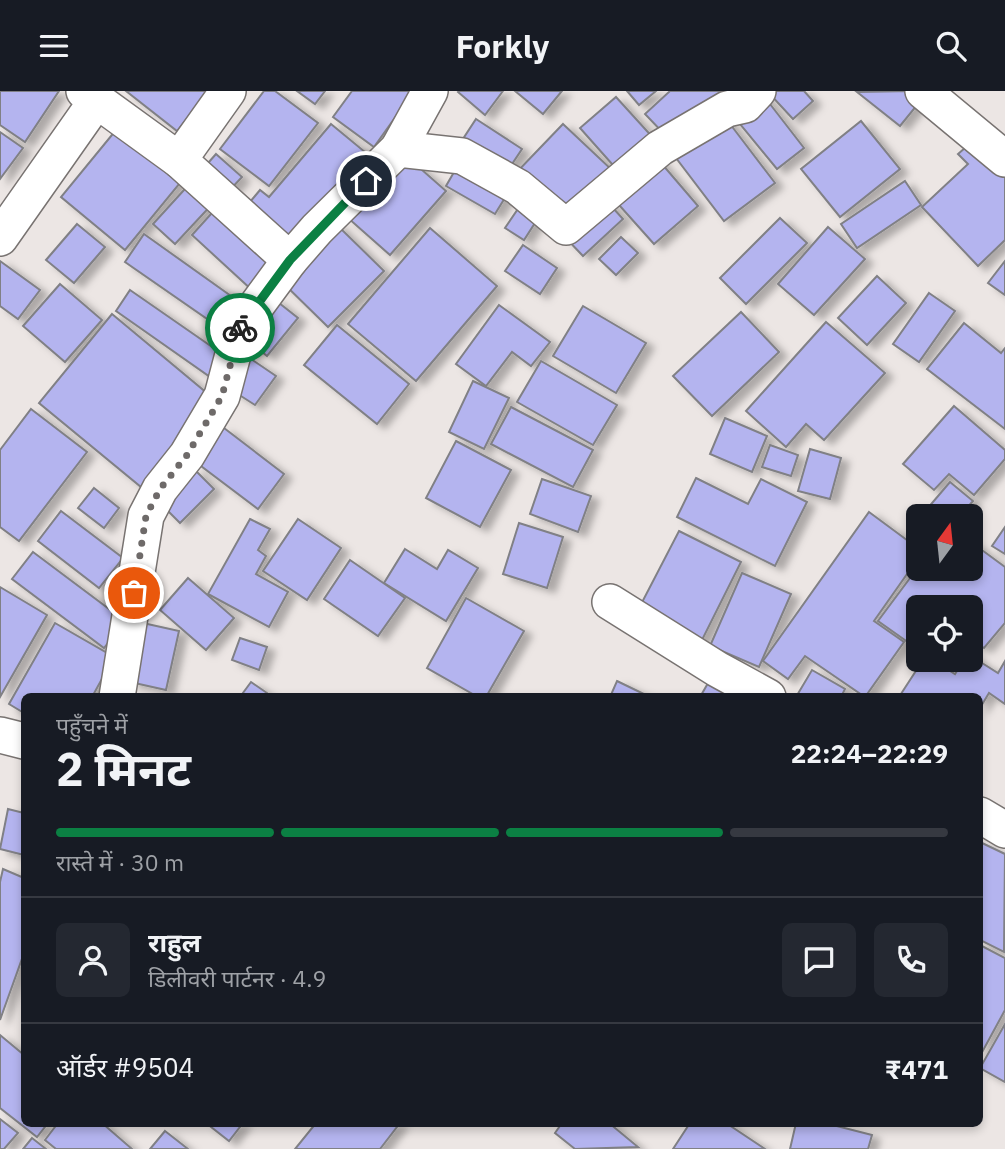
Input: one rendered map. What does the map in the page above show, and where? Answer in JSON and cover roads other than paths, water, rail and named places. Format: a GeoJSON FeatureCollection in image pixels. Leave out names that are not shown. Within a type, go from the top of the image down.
{"type":"FeatureCollection","features":[{"type":"Feature","properties":{"kind":"street"},"geometry":{"type":"LineString","coordinates":[[178,160],[228,91]]}},
{"type":"Feature","properties":{"kind":"street"},"geometry":{"type":"LineString","coordinates":[[118,693],[146,516],[160,489],[187,455],[222,396],[240,328],[290,260],[398,149],[430,91]]}},
{"type":"Feature","properties":{"kind":"street"},"geometry":{"type":"LineString","coordinates":[[398,149],[462,156],[518,187],[566,227],[660,148],[727,109],[745,105],[758,91]]}},
{"type":"Feature","properties":{"kind":"street"},"geometry":{"type":"LineString","coordinates":[[923,91],[1005,159]]}},
{"type":"Feature","properties":{"kind":"street"},"geometry":{"type":"LineString","coordinates":[[0,238],[91,96],[178,160],[290,260]]}},
{"type":"Feature","properties":{"kind":"street"},"geometry":{"type":"LineString","coordinates":[[610,602],[761,693]]}},
{"type":"Feature","properties":{"kind":"street"},"geometry":{"type":"LineString","coordinates":[[0,735],[21,740]]}},
{"type":"Feature","properties":{"kind":"street"},"geometry":{"type":"LineString","coordinates":[[983,817],[1005,829]]}}]}
